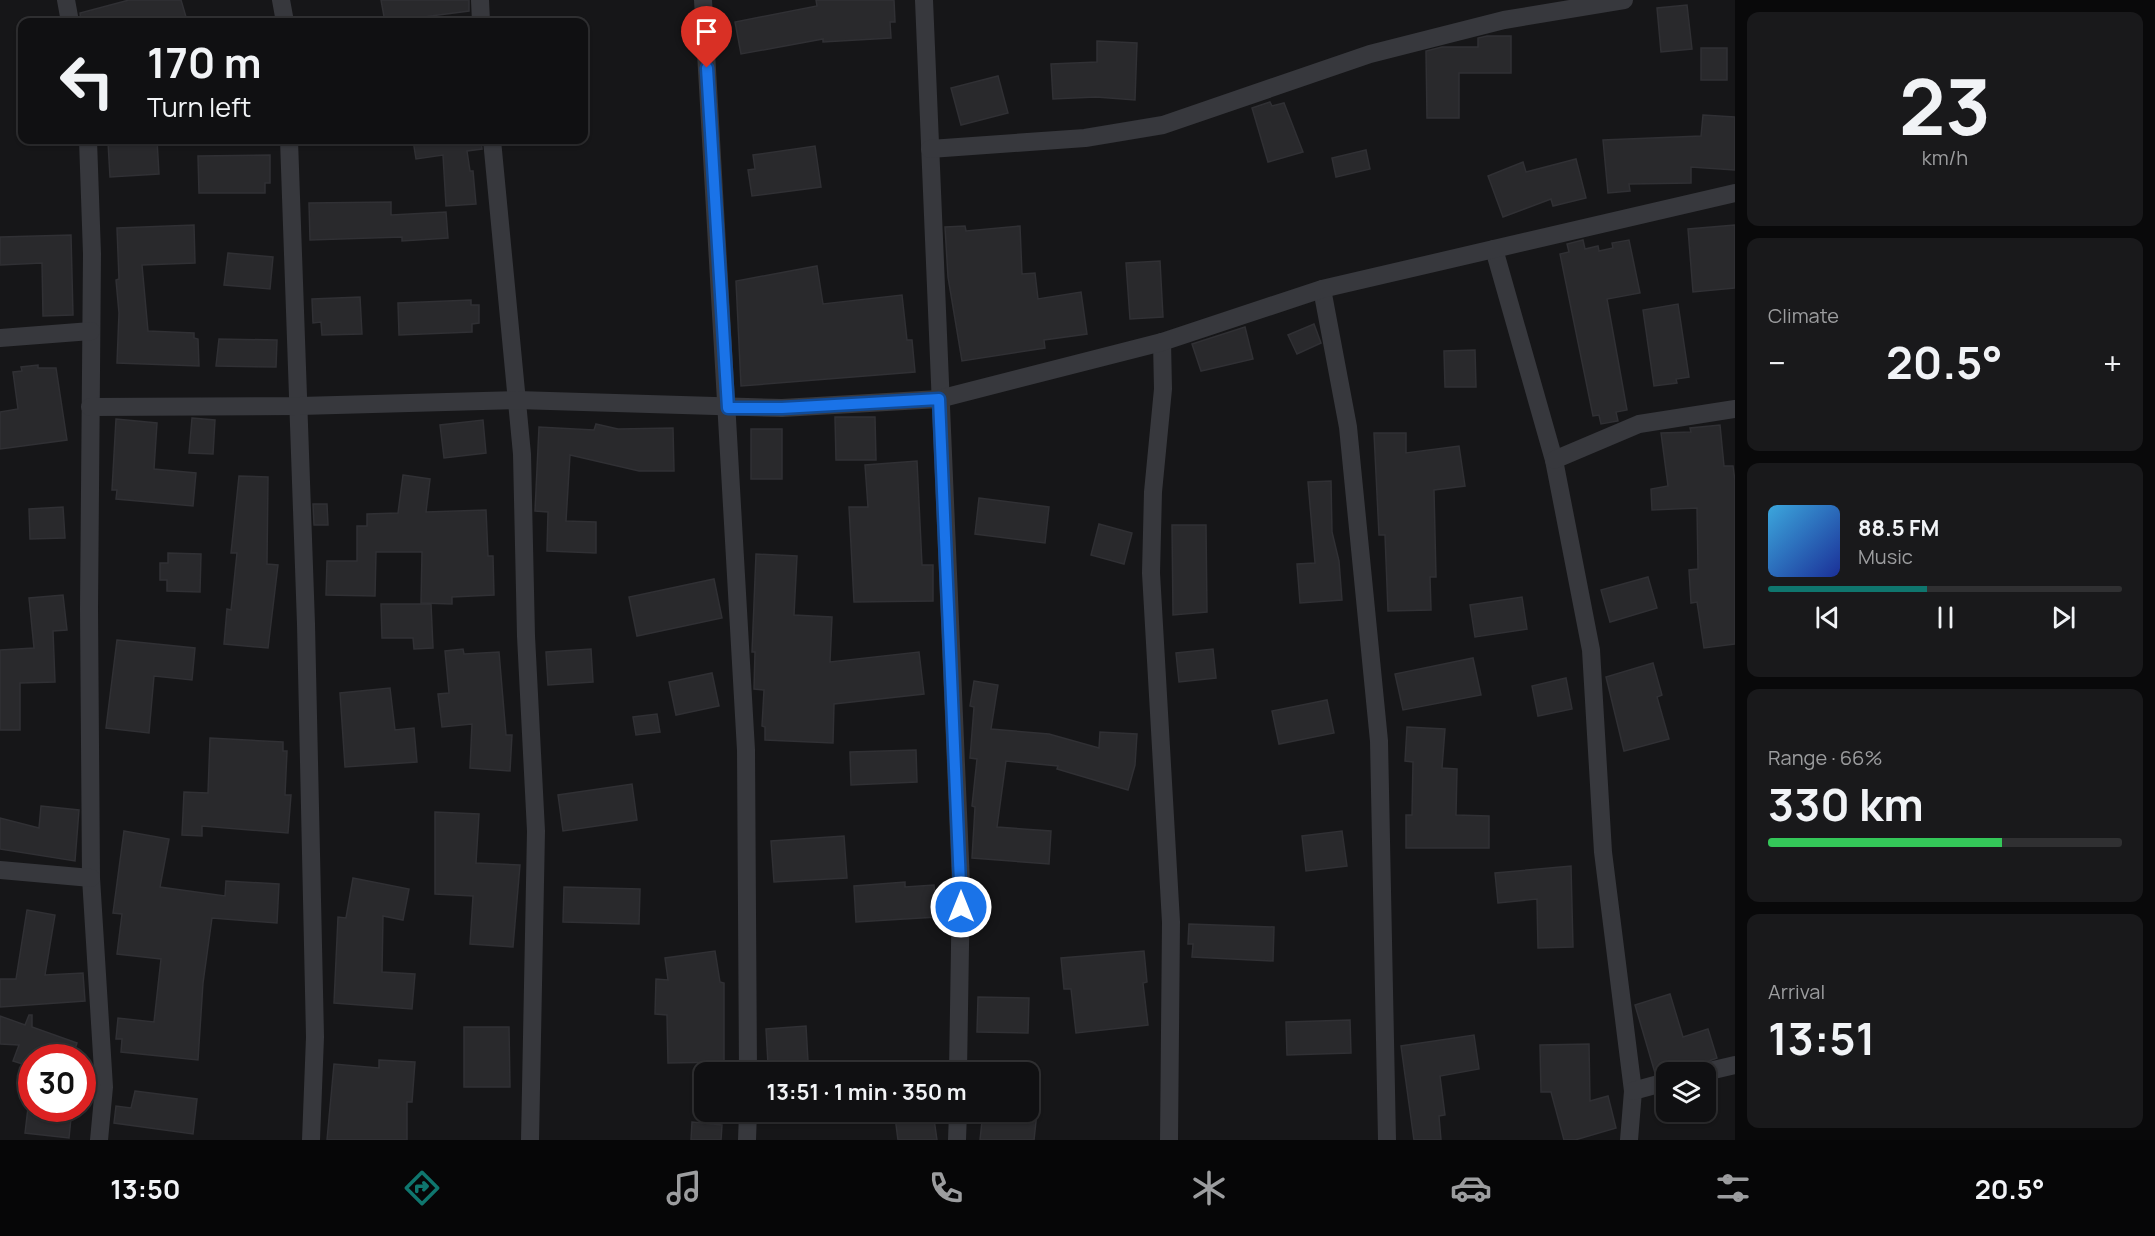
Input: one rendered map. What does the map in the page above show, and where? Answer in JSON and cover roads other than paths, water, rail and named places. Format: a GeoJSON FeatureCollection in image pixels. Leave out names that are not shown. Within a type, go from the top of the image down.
{"type":"FeatureCollection","features":[{"type":"Feature","properties":{"kind":"street"},"geometry":{"type":"LineString","coordinates":[[66,0],[69,18]]}},
{"type":"Feature","properties":{"kind":"street"},"geometry":{"type":"LineString","coordinates":[[281,0],[284,18]]}},
{"type":"Feature","properties":{"kind":"street"},"geometry":{"type":"LineString","coordinates":[[480,0],[482,18]]}},
{"type":"Feature","properties":{"kind":"street"},"geometry":{"type":"LineString","coordinates":[[703,0],[746,750],[748,1062]]}},
{"type":"Feature","properties":{"kind":"street"},"geometry":{"type":"LineString","coordinates":[[924,0],[961,884],[958,1062]]}},
{"type":"Feature","properties":{"kind":"street"},"geometry":{"type":"LineString","coordinates":[[930,149],[1085,138],[1163,124],[1370,54],[1503,20],[1624,0]]}},
{"type":"Feature","properties":{"kind":"street"},"geometry":{"type":"LineString","coordinates":[[88,144],[92,254],[91,878],[104,1088],[99,1140]]}},
{"type":"Feature","properties":{"kind":"street"},"geometry":{"type":"LineString","coordinates":[[290,144],[300,406],[315,1025],[311,1140]]}},
{"type":"Feature","properties":{"kind":"street"},"geometry":{"type":"LineString","coordinates":[[492,144],[522,454],[526,636],[536,831],[530,1140]]}},
{"type":"Feature","properties":{"kind":"street"},"geometry":{"type":"LineString","coordinates":[[90,407],[300,406],[517,400],[782,408],[939,399],[1162,342],[1322,289],[1735,193]]}},
{"type":"Feature","properties":{"kind":"street"},"geometry":{"type":"LineString","coordinates":[[1494,249],[1554,460],[1591,650],[1603,852],[1633,1091],[1629,1140]]}},
{"type":"Feature","properties":{"kind":"street"},"geometry":{"type":"LineString","coordinates":[[1322,289],[1348,427],[1379,741],[1388,1140]]}},
{"type":"Feature","properties":{"kind":"street"},"geometry":{"type":"LineString","coordinates":[[0,338],[91,331]]}},
{"type":"Feature","properties":{"kind":"street"},"geometry":{"type":"LineString","coordinates":[[1162,342],[1163,389],[1153,492],[1150,573],[1171,922],[1169,1140]]}},
{"type":"Feature","properties":{"kind":"street"},"geometry":{"type":"LineString","coordinates":[[1554,460],[1639,424],[1734,415]]}},
{"type":"Feature","properties":{"kind":"street"},"geometry":{"type":"LineString","coordinates":[[0,870],[91,878]]}},
{"type":"Feature","properties":{"kind":"street"},"geometry":{"type":"LineString","coordinates":[[1716,1069],[1735,1065]]}},
{"type":"Feature","properties":{"kind":"street"},"geometry":{"type":"LineString","coordinates":[[1633,1091],[1656,1085]]}},
{"type":"Feature","properties":{"kind":"street"},"geometry":{"type":"LineString","coordinates":[[747,1122],[747,1140]]}},
{"type":"Feature","properties":{"kind":"street"},"geometry":{"type":"LineString","coordinates":[[957,1140],[958,1122]]}}]}
